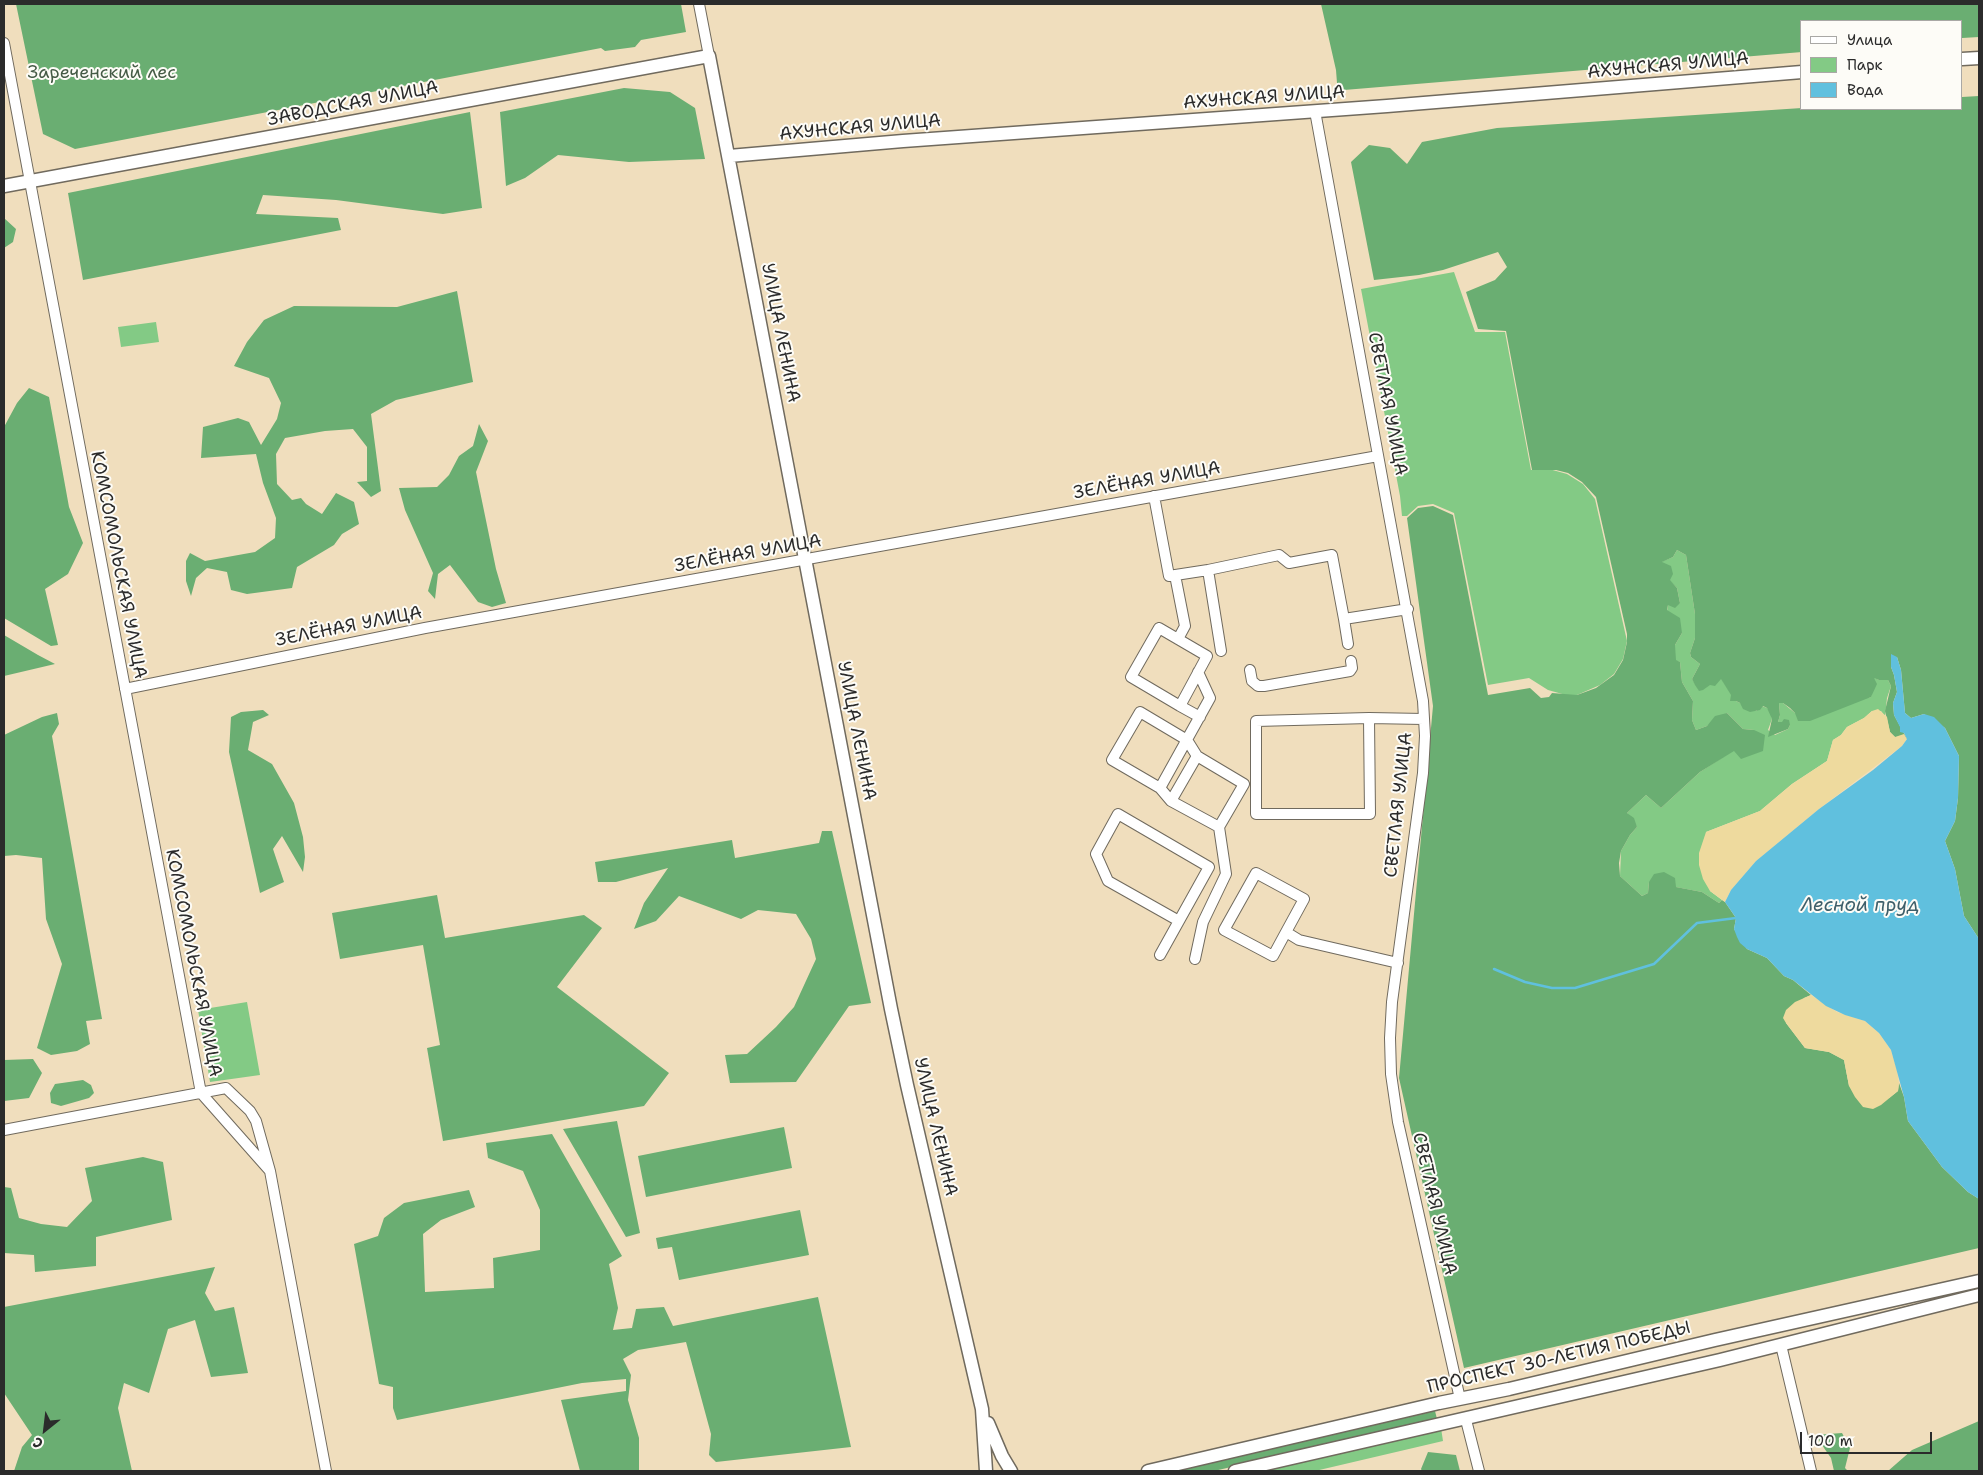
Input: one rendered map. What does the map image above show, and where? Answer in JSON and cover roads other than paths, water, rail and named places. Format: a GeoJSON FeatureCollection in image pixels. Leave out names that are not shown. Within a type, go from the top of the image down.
{"type":"FeatureCollection","features":[{"type":"Feature","properties":{"kind":"main road","name":"УЛИЦА ЛЕНИНА"},"geometry":{"type":"LineString","coordinates":[[709,56],[891,1009],[982,1409],[986,1471]]}},
{"type":"Feature","properties":{"kind":"main road","name":"ЗАВОДСКАЯ УЛИЦА"},"geometry":{"type":"LineString","coordinates":[[4,186],[709,56]]}},
{"type":"Feature","properties":{"kind":"main road"},"geometry":{"type":"LineString","coordinates":[[1963,60],[1979,58]]}},
{"type":"Feature","properties":{"kind":"main road","name":"АХУНСКАЯ УЛИЦА"},"geometry":{"type":"LineString","coordinates":[[728,156],[903,141],[1315,112],[1800,72]]}},
{"type":"Feature","properties":{"kind":"main road","name":"ПРОСПЕКТ 30-ЛЕТИЯ ПОБЕДЫ"},"geometry":{"type":"LineString","coordinates":[[1148,1471],[1460,1398],[1979,1281]]}},
{"type":"Feature","properties":{"kind":"main road"},"geometry":{"type":"LineString","coordinates":[[1235,1471],[1466,1420],[1979,1296]]}},
{"type":"Feature","properties":{"kind":"main road"},"geometry":{"type":"LineString","coordinates":[[1777,1327],[1781,1345]]}},
{"type":"Feature","properties":{"kind":"main road","name":"СВЕТЛАЯ УЛИЦА"},"geometry":{"type":"LineString","coordinates":[[1460,1398],[1466,1420]]}},
{"type":"Feature","properties":{"kind":"main road","name":"УЛИЦА ЛЕНИНА"},"geometry":{"type":"LineString","coordinates":[[982,1409],[1002,1456],[1011,1471]]}},
{"type":"Feature","properties":{"kind":"street"},"geometry":{"type":"LineString","coordinates":[[700,4],[709,56]]}},
{"type":"Feature","properties":{"kind":"street","name":"КОМСОМОЛЬСКАЯ УЛИЦА"},"geometry":{"type":"LineString","coordinates":[[4,43],[201,1093],[270,1171]]}},
{"type":"Feature","properties":{"kind":"street","name":"СВЕТЛАЯ УЛИЦА"},"geometry":{"type":"LineString","coordinates":[[1315,112],[1421,686],[1424,719],[1423,773],[1392,1002],[1391,1074],[1398,1122],[1460,1398]]}},
{"type":"Feature","properties":{"kind":"street","name":"ЗЕЛЁНАЯ УЛИЦА"},"geometry":{"type":"LineString","coordinates":[[125,688],[425,628],[1378,456]]}},
{"type":"Feature","properties":{"kind":"street"},"geometry":{"type":"LineString","coordinates":[[1154,496],[1169,576],[1279,555],[1289,563],[1332,555],[1348,644]]}},
{"type":"Feature","properties":{"kind":"street"},"geometry":{"type":"LineString","coordinates":[[1208,570],[1221,652]]}},
{"type":"Feature","properties":{"kind":"street"},"geometry":{"type":"LineString","coordinates":[[1175,575],[1185,626],[1178,639]]}},
{"type":"Feature","properties":{"kind":"street"},"geometry":{"type":"LineString","coordinates":[[1344,619],[1408,609]]}},
{"type":"Feature","properties":{"kind":"street"},"geometry":{"type":"LineString","coordinates":[[1180,706],[1207,656],[1159,628],[1131,677],[1180,706],[1200,717]]}},
{"type":"Feature","properties":{"kind":"street"},"geometry":{"type":"LineString","coordinates":[[1250,670],[1254,684],[1264,686],[1350,671],[1352,668],[1351,661]]}},
{"type":"Feature","properties":{"kind":"street"},"geometry":{"type":"LineString","coordinates":[[1160,788],[1210,698],[1198,672]]}},
{"type":"Feature","properties":{"kind":"street"},"geometry":{"type":"LineString","coordinates":[[1195,959],[1203,922],[1226,874],[1219,827],[1244,784],[1197,756],[1187,740],[1140,712],[1112,760],[1160,788],[1171,801],[1219,827]]}},
{"type":"Feature","properties":{"kind":"street"},"geometry":{"type":"LineString","coordinates":[[1369,718],[1370,814],[1256,814],[1256,721],[1369,718],[1424,719]]}},
{"type":"Feature","properties":{"kind":"street"},"geometry":{"type":"LineString","coordinates":[[1171,801],[1197,756]]}},
{"type":"Feature","properties":{"kind":"street"},"geometry":{"type":"LineString","coordinates":[[1160,955],[1179,921],[1209,867],[1118,814],[1096,854],[1108,881],[1179,921]]}},
{"type":"Feature","properties":{"kind":"street"},"geometry":{"type":"LineString","coordinates":[[1256,873],[1304,899],[1286,932],[1273,956],[1224,930],[1256,873]]}},
{"type":"Feature","properties":{"kind":"street"},"geometry":{"type":"LineString","coordinates":[[1286,932],[1299,940],[1398,963]]}},
{"type":"Feature","properties":{"kind":"street","name":"КОМСОМОЛЬСКАЯ УЛИЦА"},"geometry":{"type":"LineString","coordinates":[[201,1093],[226,1088],[250,1111],[258,1127],[270,1171],[326,1471]]}},
{"type":"Feature","properties":{"kind":"street"},"geometry":{"type":"LineString","coordinates":[[4,1130],[201,1093]]}},
{"type":"Feature","properties":{"kind":"street"},"geometry":{"type":"LineString","coordinates":[[241,1138],[253,1136],[258,1127]]}},
{"type":"Feature","properties":{"kind":"street"},"geometry":{"type":"LineString","coordinates":[[1781,1345],[1811,1471]]}},
{"type":"Feature","properties":{"kind":"street","name":"СВЕТЛАЯ УЛИЦА"},"geometry":{"type":"LineString","coordinates":[[1466,1420],[1479,1471]]}},
{"type":"Feature","properties":{"kind":"water","name":"Лесной пруд"},"geometry":{"type":"Polygon","coordinates":[[[1891,654],[1897,657],[1901,670],[1905,713],[1911,718],[1924,714],[1934,717],[1945,728],[1959,756],[1958,798],[1955,821],[1945,841],[1955,869],[1964,916],[1979,939],[1979,1199],[1968,1192],[1942,1167],[1908,1121],[1904,1097],[1891,1050],[1879,1033],[1865,1021],[1845,1015],[1826,1006],[1793,980],[1784,976],[1767,958],[1747,949],[1740,943],[1737,937],[1734,929],[1736,918],[1725,902],[1731,890],[1756,861],[1819,809],[1873,770],[1902,746],[1907,739],[1904,733],[1900,732],[1900,727],[1894,715],[1893,703],[1897,692],[1891,667],[1891,654]]]}},
{"type":"Feature","properties":{"kind":"waterway"},"geometry":{"type":"LineString","coordinates":[[1494,969],[1525,982],[1552,988],[1575,988],[1654,964],[1697,923],[1736,918]]}},
{"type":"Feature","properties":{"kind":"park label","name":"Зареченский лес"},"geometry":{"type":"Point","coordinates":[102,73]}}]}
